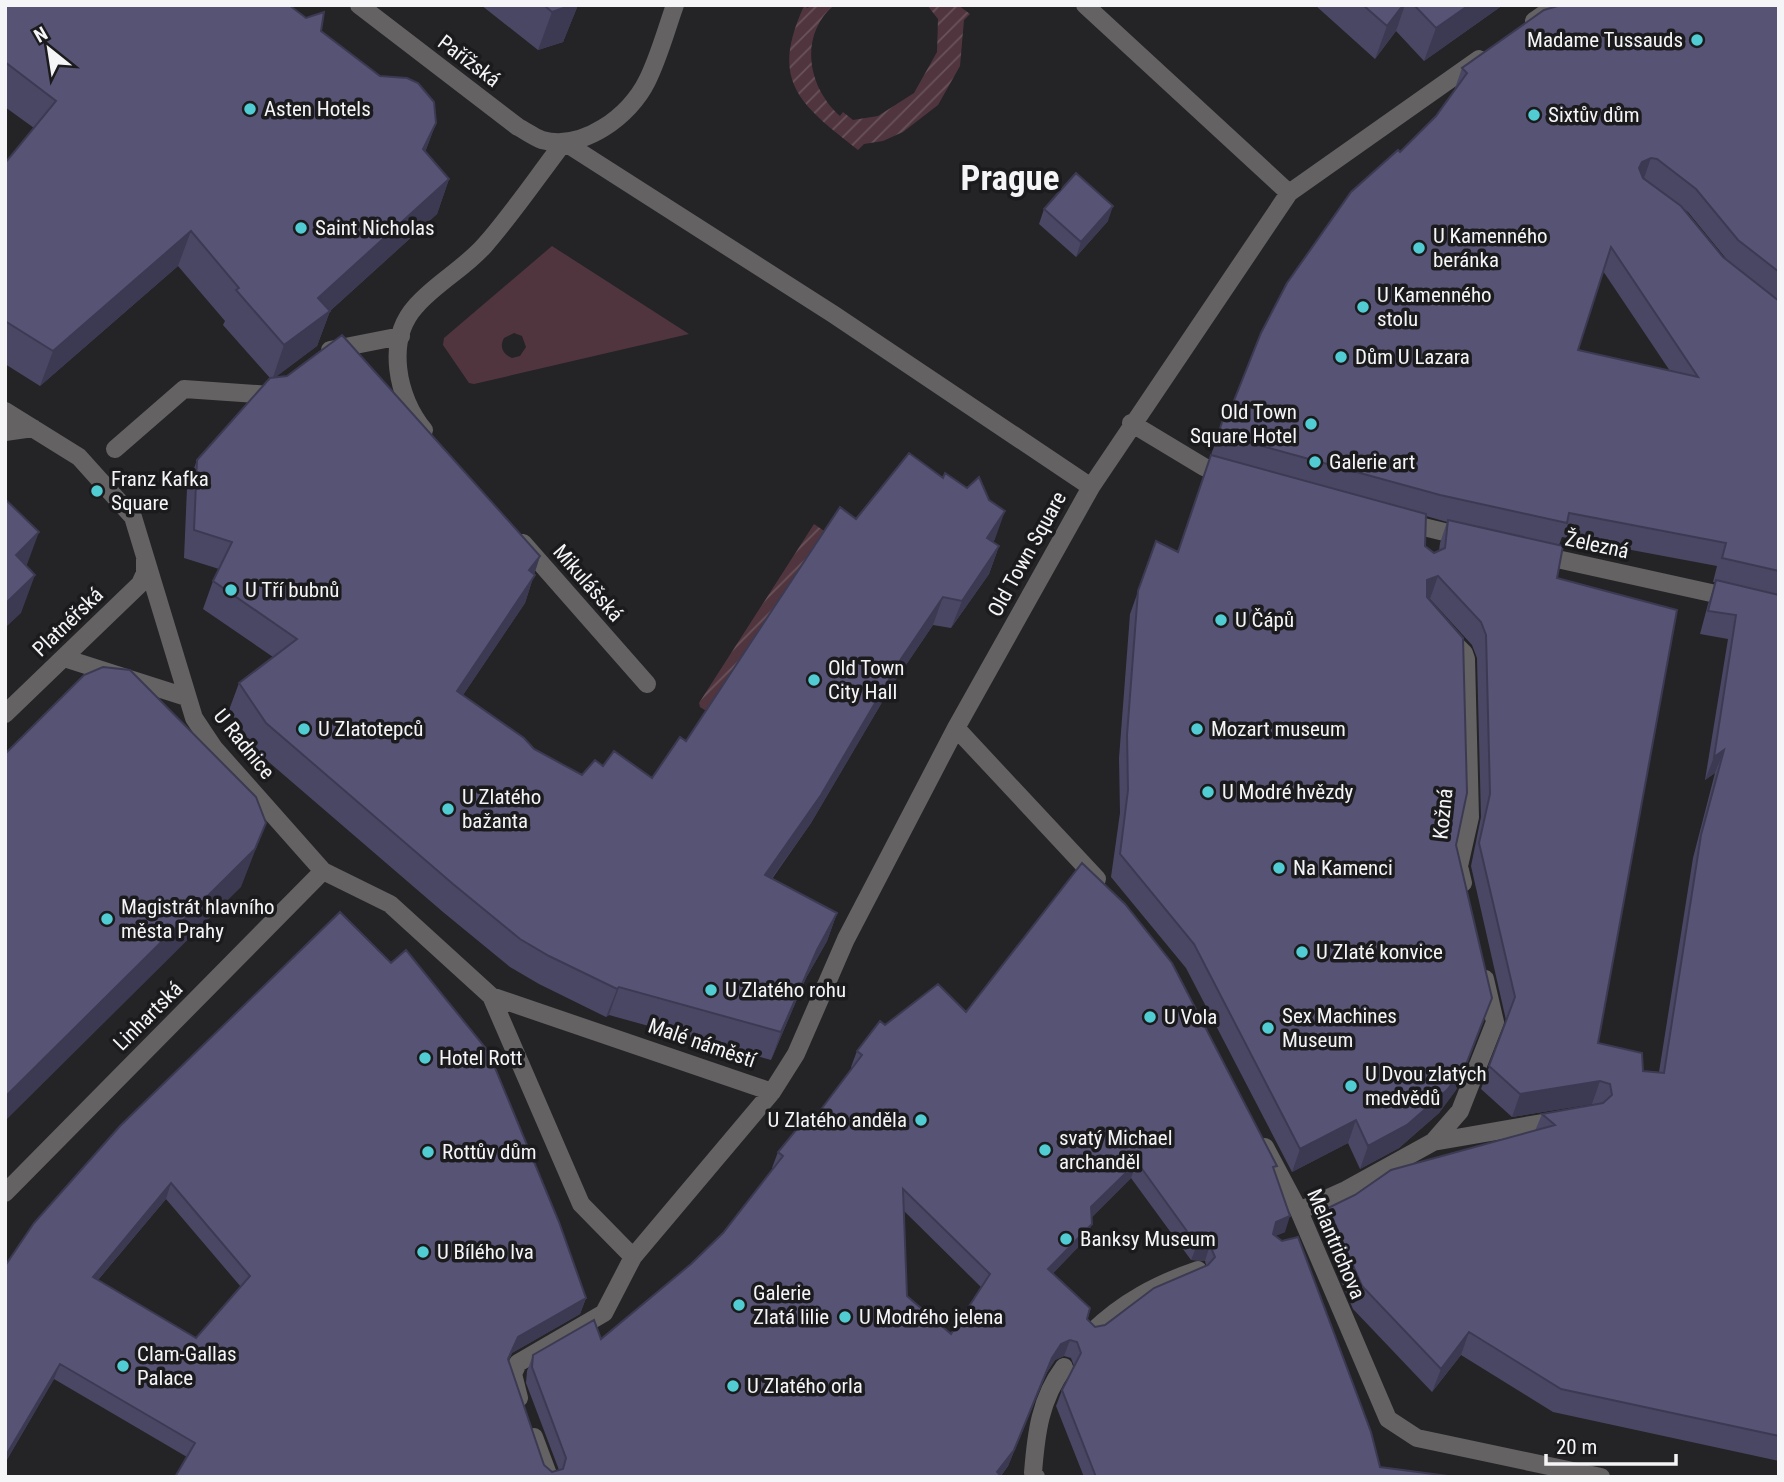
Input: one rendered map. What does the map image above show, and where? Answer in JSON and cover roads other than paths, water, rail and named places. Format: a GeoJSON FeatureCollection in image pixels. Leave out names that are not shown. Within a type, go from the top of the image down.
{"type":"FeatureCollection","features":[{"type":"Feature","properties":{"kind":"street","name":"Pařížská"},"geometry":{"type":"LineString","coordinates":[[359,5],[518,127]]}},
{"type":"Feature","properties":{"kind":"street"},"geometry":{"type":"LineString","coordinates":[[431,439],[417,422],[402,392],[398,352],[401,336],[415,306],[487,242],[564,142],[580,139],[598,130],[635,100],[647,81],[676,5]]}},
{"type":"Feature","properties":{"kind":"street"},"geometry":{"type":"LineString","coordinates":[[1085,5],[1289,193]]}},
{"type":"Feature","properties":{"kind":"street"},"geometry":{"type":"LineString","coordinates":[[1524,28],[1558,5]]}},
{"type":"Feature","properties":{"kind":"street"},"geometry":{"type":"LineString","coordinates":[[1091,487],[1131,423],[1289,193],[1491,51]]}},
{"type":"Feature","properties":{"kind":"street","name":"Old Town Square"},"geometry":{"type":"LineString","coordinates":[[518,127],[542,140],[564,142],[833,314],[1091,487],[956,728],[846,939],[796,1054],[772,1091]]}},
{"type":"Feature","properties":{"kind":"street"},"geometry":{"type":"LineString","coordinates":[[312,364],[332,348],[401,336]]}},
{"type":"Feature","properties":{"kind":"street"},"geometry":{"type":"LineString","coordinates":[[116,449],[184,389],[270,396],[290,380]]}},
{"type":"Feature","properties":{"kind":"street","name":"U Radnice"},"geometry":{"type":"LineString","coordinates":[[5,411],[79,457],[133,517],[186,697],[194,718],[214,748],[323,871],[390,904]]}},
{"type":"Feature","properties":{"kind":"street"},"geometry":{"type":"LineString","coordinates":[[1131,423],[1205,467],[1244,478]]}},
{"type":"Feature","properties":{"kind":"street"},"geometry":{"type":"LineString","coordinates":[[5,432],[33,428]]}},
{"type":"Feature","properties":{"kind":"street"},"geometry":{"type":"LineString","coordinates":[[1389,518],[1481,541]]}},
{"type":"Feature","properties":{"kind":"street"},"geometry":{"type":"LineString","coordinates":[[1428,553],[1429,529]]}},
{"type":"Feature","properties":{"kind":"street","name":"Mikulášská"},"geometry":{"type":"LineString","coordinates":[[512,531],[647,684]]}},
{"type":"Feature","properties":{"kind":"street","name":"Železná"},"geometry":{"type":"LineString","coordinates":[[1520,551],[1779,608]]}},
{"type":"Feature","properties":{"kind":"street","name":"Platnéřská"},"geometry":{"type":"LineString","coordinates":[[5,715],[140,584],[145,573],[145,554]]}},
{"type":"Feature","properties":{"kind":"street","name":"Kožná"},"geometry":{"type":"LineString","coordinates":[[1437,625],[1464,653],[1466,659],[1470,817],[1459,866],[1468,905]]}},
{"type":"Feature","properties":{"kind":"street"},"geometry":{"type":"LineString","coordinates":[[64,658],[186,697]]}},
{"type":"Feature","properties":{"kind":"street"},"geometry":{"type":"LineString","coordinates":[[956,728],[1108,891]]}},
{"type":"Feature","properties":{"kind":"street","name":"Linhartská"},"geometry":{"type":"LineString","coordinates":[[5,1193],[323,871]]}},
{"type":"Feature","properties":{"kind":"street","name":"Malé náměstí"},"geometry":{"type":"LineString","coordinates":[[390,904],[491,996],[772,1091],[633,1257],[604,1313],[518,1363],[513,1374],[515,1386],[549,1477]]}},
{"type":"Feature","properties":{"kind":"street"},"geometry":{"type":"LineString","coordinates":[[1433,1142],[1460,1111],[1495,1022],[1480,957]]}},
{"type":"Feature","properties":{"kind":"street","name":"Malé náměstí"},"geometry":{"type":"LineString","coordinates":[[491,996],[581,1204],[633,1257]]}},
{"type":"Feature","properties":{"kind":"street"},"geometry":{"type":"LineString","coordinates":[[1299,1211],[1346,1190],[1433,1142],[1579,1117]]}},
{"type":"Feature","properties":{"kind":"street","name":"Melantrichova"},"geometry":{"type":"LineString","coordinates":[[1256,1128],[1299,1211],[1381,1408],[1396,1427],[1417,1438],[1601,1477]]}},
{"type":"Feature","properties":{"kind":"street"},"geometry":{"type":"LineString","coordinates":[[1288,1243],[1308,1236]]}},
{"type":"Feature","properties":{"kind":"street"},"geometry":{"type":"LineString","coordinates":[[1092,1332],[1150,1288],[1198,1270]]}},
{"type":"Feature","properties":{"kind":"street"},"geometry":{"type":"LineString","coordinates":[[1033,1476],[1039,1417],[1052,1383],[1064,1367]]}},
{"type":"Feature","properties":{"kind":"place","name":"Madame Tussauds"},"geometry":{"type":"Point","coordinates":[1697,40]}},
{"type":"Feature","properties":{"kind":"place","name":"Asten Hotels"},"geometry":{"type":"Point","coordinates":[250,109]}},
{"type":"Feature","properties":{"kind":"place","name":"Sixtův dům"},"geometry":{"type":"Point","coordinates":[1534,115]}},
{"type":"Feature","properties":{"kind":"place","name":"Saint Nicholas"},"geometry":{"type":"Point","coordinates":[301,228]}},
{"type":"Feature","properties":{"kind":"place","name":"U Kamenného beránka"},"geometry":{"type":"Point","coordinates":[1419,248]}},
{"type":"Feature","properties":{"kind":"place","name":"U Kamenného stolu"},"geometry":{"type":"Point","coordinates":[1363,307]}},
{"type":"Feature","properties":{"kind":"place","name":"Dům U Lazara"},"geometry":{"type":"Point","coordinates":[1341,357]}},
{"type":"Feature","properties":{"kind":"place","name":"Old Town Square Hotel"},"geometry":{"type":"Point","coordinates":[1311,424]}},
{"type":"Feature","properties":{"kind":"place","name":"Galerie art"},"geometry":{"type":"Point","coordinates":[1315,462]}},
{"type":"Feature","properties":{"kind":"place","name":"Franz Kafka Square"},"geometry":{"type":"Point","coordinates":[97,491]}},
{"type":"Feature","properties":{"kind":"place","name":"U Tří bubnů"},"geometry":{"type":"Point","coordinates":[231,590]}},
{"type":"Feature","properties":{"kind":"place","name":"U Čápů"},"geometry":{"type":"Point","coordinates":[1221,620]}},
{"type":"Feature","properties":{"kind":"place","name":"Old Town City Hall"},"geometry":{"type":"Point","coordinates":[814,680]}},
{"type":"Feature","properties":{"kind":"place","name":"U Zlatotepců"},"geometry":{"type":"Point","coordinates":[304,729]}},
{"type":"Feature","properties":{"kind":"place","name":"Mozart museum"},"geometry":{"type":"Point","coordinates":[1197,729]}},
{"type":"Feature","properties":{"kind":"place","name":"U Modré hvězdy"},"geometry":{"type":"Point","coordinates":[1208,792]}},
{"type":"Feature","properties":{"kind":"place","name":"U Zlatého bažanta"},"geometry":{"type":"Point","coordinates":[448,809]}},
{"type":"Feature","properties":{"kind":"place","name":"Na Kamenci"},"geometry":{"type":"Point","coordinates":[1279,868]}},
{"type":"Feature","properties":{"kind":"place","name":"Magistrát hlavního města Prahy"},"geometry":{"type":"Point","coordinates":[107,919]}},
{"type":"Feature","properties":{"kind":"place","name":"U Zlaté konvice"},"geometry":{"type":"Point","coordinates":[1302,952]}},
{"type":"Feature","properties":{"kind":"place","name":"U Zlatého rohu"},"geometry":{"type":"Point","coordinates":[711,990]}},
{"type":"Feature","properties":{"kind":"place","name":"U Vola"},"geometry":{"type":"Point","coordinates":[1150,1017]}},
{"type":"Feature","properties":{"kind":"place","name":"Sex Machines Museum"},"geometry":{"type":"Point","coordinates":[1268,1028]}},
{"type":"Feature","properties":{"kind":"place","name":"Hotel Rott"},"geometry":{"type":"Point","coordinates":[425,1058]}},
{"type":"Feature","properties":{"kind":"place","name":"U Dvou zlatých medvědů"},"geometry":{"type":"Point","coordinates":[1351,1086]}},
{"type":"Feature","properties":{"kind":"place","name":"U Zlatého anděla"},"geometry":{"type":"Point","coordinates":[921,1120]}},
{"type":"Feature","properties":{"kind":"place","name":"svatý Michael archanděl"},"geometry":{"type":"Point","coordinates":[1045,1150]}},
{"type":"Feature","properties":{"kind":"place","name":"Rottův dům"},"geometry":{"type":"Point","coordinates":[428,1152]}},
{"type":"Feature","properties":{"kind":"place","name":"Banksy Museum"},"geometry":{"type":"Point","coordinates":[1066,1239]}},
{"type":"Feature","properties":{"kind":"place","name":"U Bílého lva"},"geometry":{"type":"Point","coordinates":[423,1252]}},
{"type":"Feature","properties":{"kind":"place","name":"Galerie Zlatá lilie"},"geometry":{"type":"Point","coordinates":[739,1305]}},
{"type":"Feature","properties":{"kind":"place","name":"U Modrého jelena"},"geometry":{"type":"Point","coordinates":[845,1317]}},
{"type":"Feature","properties":{"kind":"place","name":"Clam-Gallas Palace"},"geometry":{"type":"Point","coordinates":[123,1366]}},
{"type":"Feature","properties":{"kind":"place","name":"U Zlatého orla"},"geometry":{"type":"Point","coordinates":[733,1386]}},
{"type":"Feature","properties":{"kind":"district","name":"Prague"},"geometry":{"type":"Point","coordinates":[1010,178]}}]}
